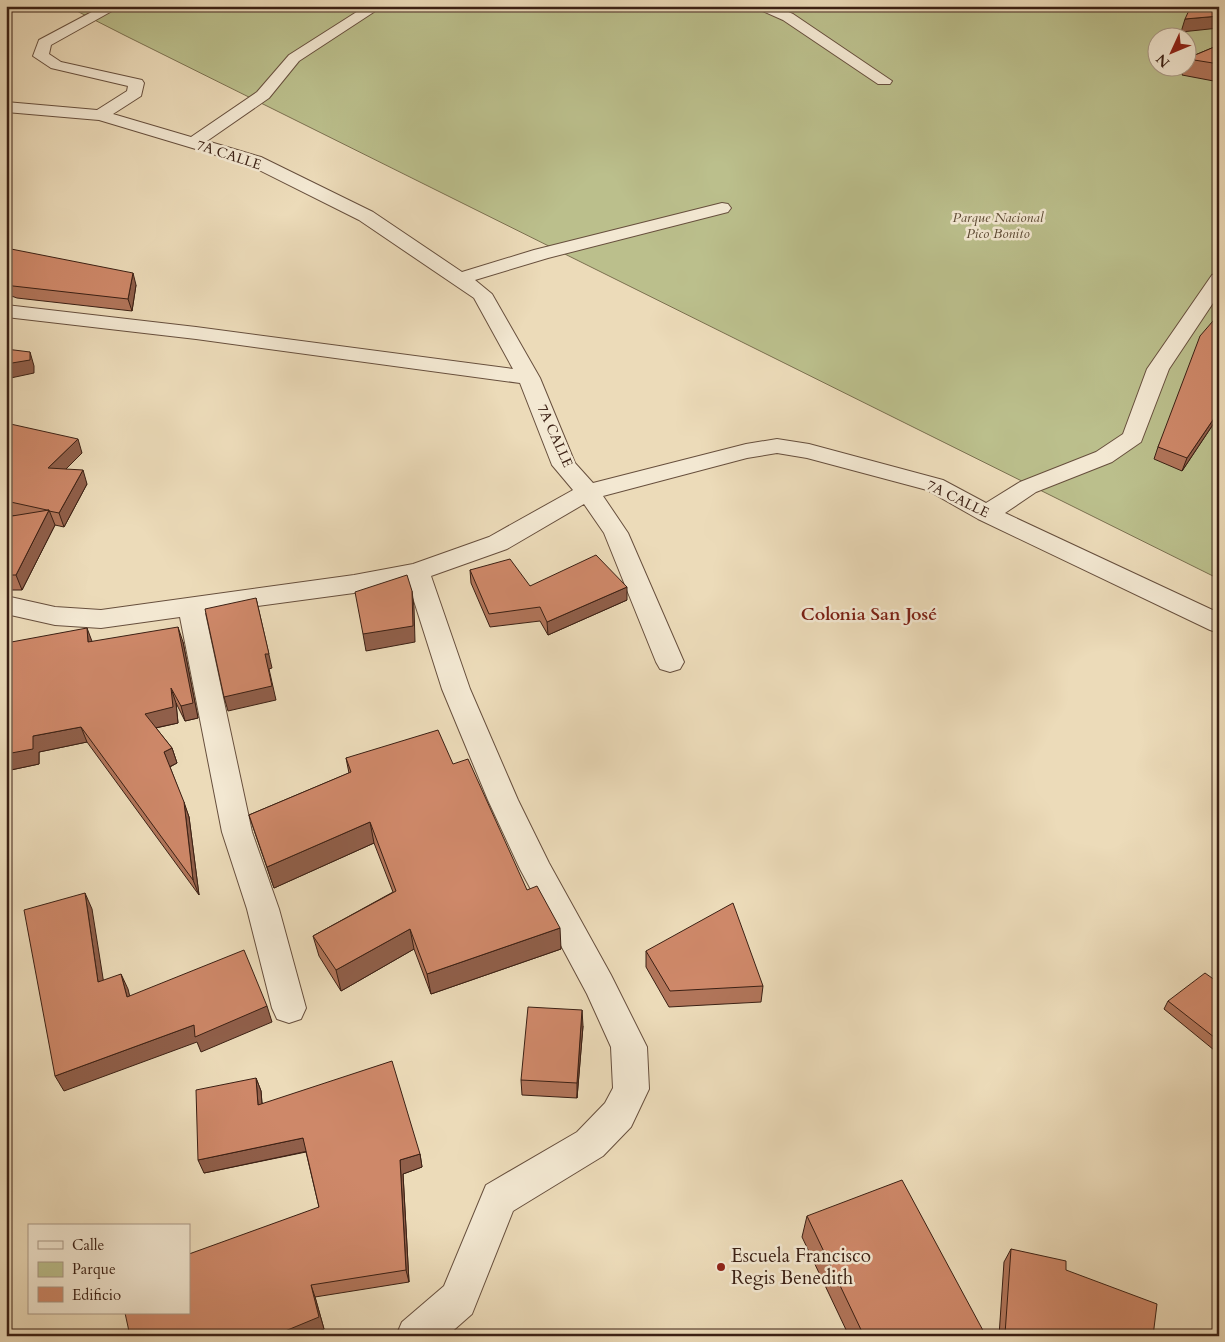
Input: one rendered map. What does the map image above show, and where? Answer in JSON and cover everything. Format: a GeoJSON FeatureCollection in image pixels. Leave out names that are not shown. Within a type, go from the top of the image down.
{"type":"FeatureCollection","features":[{"type":"Feature","properties":{"kind":"street"},"geometry":{"type":"LineString","coordinates":[[100,115],[135,93],[136,83],[56,65],[41,56],[44,42],[114,6]]}},
{"type":"Feature","properties":{"kind":"street"},"geometry":{"type":"LineString","coordinates":[[192,143],[216,129],[263,94],[294,58],[376,6]]}},
{"type":"Feature","properties":{"kind":"street"},"geometry":{"type":"LineString","coordinates":[[763,6],[788,17],[884,81]]}},
{"type":"Feature","properties":{"kind":"street","name":"7A CALLE"},"geometry":{"type":"LineString","coordinates":[[6,107],[100,115],[256,161],[366,216],[482,294],[529,378],[564,466],[588,492],[746,451],[777,446],[809,451],[934,485],[987,514],[1219,624]]}},
{"type":"Feature","properties":{"kind":"street"},"geometry":{"type":"LineString","coordinates":[[459,279],[541,254],[722,208]]}},
{"type":"Feature","properties":{"kind":"street"},"geometry":{"type":"LineString","coordinates":[[987,514],[1028,487],[1104,457],[1133,437],[1158,369],[1219,279]]}},
{"type":"Feature","properties":{"kind":"street"},"geometry":{"type":"LineString","coordinates":[[6,310],[196,333],[529,378]]}},
{"type":"Feature","properties":{"kind":"street"},"geometry":{"type":"LineString","coordinates":[[6,606],[55,616],[102,619],[354,584],[417,572],[498,543],[588,492],[616,533],[670,662]]}},
{"type":"Feature","properties":{"kind":"street"},"geometry":{"type":"LineString","coordinates":[[416,1336],[458,1300],[499,1198],[590,1144],[618,1116],[631,1089],[629,1047],[599,985],[536,869],[503,800],[456,689],[417,572]]}},
{"type":"Feature","properties":{"kind":"street"},"geometry":{"type":"LineString","coordinates":[[191,607],[237,832],[263,909],[289,1008]]}},
{"type":"Feature","properties":{"kind":"green space","name":"Parque Nacional Pico Bonito"},"geometry":{"type":"Polygon","coordinates":[[[67,6],[1219,6],[1219,579],[126,36],[67,6]]]}},
{"type":"Feature","properties":{"kind":"building"},"geometry":{"type":"Polygon","coordinates":[[[1191,6],[1219,6],[1219,16],[1185,19],[1191,6]]]}},
{"type":"Feature","properties":{"kind":"building"},"geometry":{"type":"Polygon","coordinates":[[[1219,45],[1219,64],[1198,61],[1198,54],[1219,45]]]}},
{"type":"Feature","properties":{"kind":"building"},"geometry":{"type":"Polygon","coordinates":[[[6,248],[133,273],[128,299],[6,284],[6,248]]]}},
{"type":"Feature","properties":{"kind":"building"},"geometry":{"type":"Polygon","coordinates":[[[1219,314],[1219,411],[1187,458],[1158,447],[1200,336],[1219,314]]]}},
{"type":"Feature","properties":{"kind":"building"},"geometry":{"type":"Polygon","coordinates":[[[6,349],[30,352],[30,360],[6,364],[6,349]]]}},
{"type":"Feature","properties":{"kind":"building"},"geometry":{"type":"Polygon","coordinates":[[[6,423],[78,439],[48,468],[83,470],[59,513],[6,501],[6,423]]]}},
{"type":"Feature","properties":{"kind":"building"},"geometry":{"type":"Polygon","coordinates":[[[49,510],[16,575],[6,575],[6,517],[49,510]]]}},
{"type":"Feature","properties":{"kind":"building"},"geometry":{"type":"Polygon","coordinates":[[[596,555],[627,587],[547,622],[540,607],[489,614],[470,570],[510,559],[530,586],[596,555]]]}},
{"type":"Feature","properties":{"kind":"building"},"geometry":{"type":"Polygon","coordinates":[[[407,575],[412,591],[413,626],[363,634],[355,592],[407,575]]]}},
{"type":"Feature","properties":{"kind":"building"},"geometry":{"type":"Polygon","coordinates":[[[256,598],[269,654],[265,654],[272,686],[224,697],[205,609],[256,598]]]}},
{"type":"Feature","properties":{"kind":"building"},"geometry":{"type":"Polygon","coordinates":[[[178,627],[193,703],[181,706],[171,688],[173,707],[145,714],[172,748],[164,752],[184,802],[193,880],[81,727],[33,736],[33,749],[6,754],[6,643],[87,628],[88,642],[178,627]]]}},
{"type":"Feature","properties":{"kind":"building"},"geometry":{"type":"Polygon","coordinates":[[[438,730],[453,764],[468,759],[527,890],[537,886],[560,928],[427,974],[410,929],[336,970],[313,936],[396,891],[370,822],[267,867],[249,815],[351,772],[346,758],[438,730]]]}},
{"type":"Feature","properties":{"kind":"building"},"geometry":{"type":"Polygon","coordinates":[[[85,893],[98,982],[121,974],[127,997],[244,950],[267,1006],[195,1037],[194,1025],[55,1076],[24,910],[85,893]]]}},
{"type":"Feature","properties":{"kind":"building"},"geometry":{"type":"Polygon","coordinates":[[[733,903],[763,986],[670,991],[646,951],[733,903]]]}},
{"type":"Feature","properties":{"kind":"building"},"geometry":{"type":"Polygon","coordinates":[[[1205,973],[1219,983],[1219,1041],[1168,1001],[1205,973]]]}},
{"type":"Feature","properties":{"kind":"building"},"geometry":{"type":"Polygon","coordinates":[[[528,1007],[582,1010],[577,1083],[521,1080],[528,1007]]]}},
{"type":"Feature","properties":{"kind":"building"},"geometry":{"type":"Polygon","coordinates":[[[392,1061],[420,1154],[400,1160],[406,1270],[311,1285],[319,1317],[273,1336],[130,1336],[125,1314],[190,1314],[190,1254],[319,1207],[303,1138],[198,1160],[196,1090],[256,1078],[258,1105],[392,1061]]]}},
{"type":"Feature","properties":{"kind":"building"},"geometry":{"type":"Polygon","coordinates":[[[902,1180],[986,1336],[864,1336],[807,1216],[902,1180]]]}},
{"type":"Feature","properties":{"kind":"building"},"geometry":{"type":"Polygon","coordinates":[[[1011,1249],[1066,1261],[1066,1270],[1157,1304],[1153,1336],[1013,1336],[1005,1334],[1011,1249]]]}},
{"type":"Feature","properties":{"kind":"place","name":"Escuela Francisco Regis Benedith"},"geometry":{"type":"Point","coordinates":[721,1267]}},
{"type":"Feature","properties":{"kind":"district","name":"Colonia San José"},"geometry":{"type":"Point","coordinates":[869,614]}}]}
